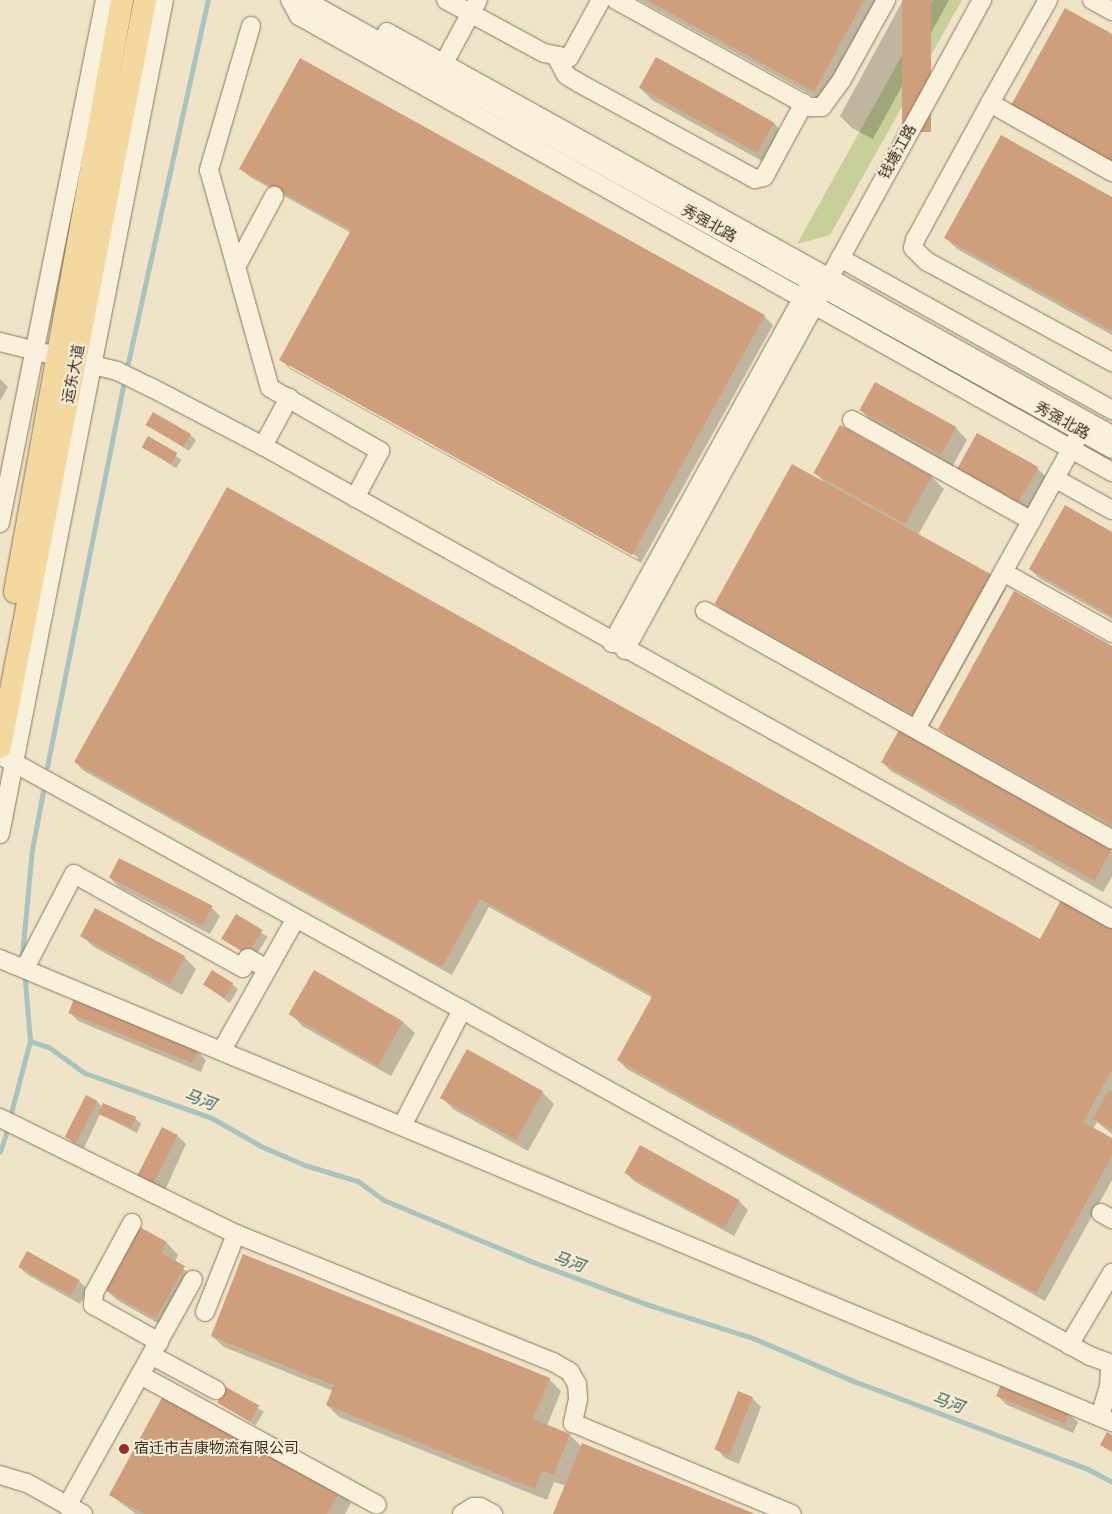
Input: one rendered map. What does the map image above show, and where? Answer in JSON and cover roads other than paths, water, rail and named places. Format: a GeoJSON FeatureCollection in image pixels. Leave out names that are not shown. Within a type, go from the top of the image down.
{"type":"FeatureCollection","features":[{"type":"Feature","properties":{"kind":"main road","name":"运东大道"},"geometry":{"type":"LineString","coordinates":[[0,670],[75,359],[122,0]]}},
{"type":"Feature","properties":{"kind":"main road","name":"运东大道"},"geometry":{"type":"LineString","coordinates":[[5,755],[75,359],[145,0]]}},
{"type":"Feature","properties":{"kind":"street"},"geometry":{"type":"LineString","coordinates":[[0,523],[37,350],[106,0]]}},
{"type":"Feature","properties":{"kind":"street"},"geometry":{"type":"LineString","coordinates":[[75,359],[164,0]]}},
{"type":"Feature","properties":{"kind":"street"},"geometry":{"type":"LineString","coordinates":[[290,0],[299,16],[1112,472]]}},
{"type":"Feature","properties":{"kind":"street","name":"秀强北路"},"geometry":{"type":"LineString","coordinates":[[305,0],[441,68]]}},
{"type":"Feature","properties":{"kind":"street","name":"秀强北路"},"geometry":{"type":"LineString","coordinates":[[329,0],[441,68],[1084,426],[1112,449]]}},
{"type":"Feature","properties":{"kind":"street"},"geometry":{"type":"LineString","coordinates":[[446,0],[474,7],[556,58],[566,75],[579,83],[755,179],[764,177],[804,103]]}},
{"type":"Feature","properties":{"kind":"street"},"geometry":{"type":"LineString","coordinates":[[556,58],[569,58],[576,50],[602,0]]}},
{"type":"Feature","properties":{"kind":"street"},"geometry":{"type":"LineString","coordinates":[[616,0],[804,103],[822,107],[832,95],[886,0]]}},
{"type":"Feature","properties":{"kind":"street","name":"钱塘江路"},"geometry":{"type":"LineString","coordinates":[[618,646],[808,301],[821,278],[840,258],[982,0]]}},
{"type":"Feature","properties":{"kind":"street"},"geometry":{"type":"LineString","coordinates":[[1048,0],[915,240],[913,248],[926,260],[1112,362]]}},
{"type":"Feature","properties":{"kind":"street"},"geometry":{"type":"LineString","coordinates":[[1092,0],[1112,11]]}},
{"type":"Feature","properties":{"kind":"street"},"geometry":{"type":"LineString","coordinates":[[441,68],[474,7]]}},
{"type":"Feature","properties":{"kind":"street"},"geometry":{"type":"LineString","coordinates":[[252,26],[209,170],[270,388],[380,450],[355,498]]}},
{"type":"Feature","properties":{"kind":"street"},"geometry":{"type":"LineString","coordinates":[[990,103],[1112,172]]}},
{"type":"Feature","properties":{"kind":"street"},"geometry":{"type":"LineString","coordinates":[[236,267],[274,196]]}},
{"type":"Feature","properties":{"kind":"street"},"geometry":{"type":"LineString","coordinates":[[840,258],[1112,410]]}},
{"type":"Feature","properties":{"kind":"street"},"geometry":{"type":"LineString","coordinates":[[0,342],[75,359],[117,371],[263,446],[618,646],[1112,919]]}},
{"type":"Feature","properties":{"kind":"street"},"geometry":{"type":"LineString","coordinates":[[263,446],[289,398]]}},
{"type":"Feature","properties":{"kind":"street"},"geometry":{"type":"LineString","coordinates":[[852,420],[1032,521]]}},
{"type":"Feature","properties":{"kind":"street"},"geometry":{"type":"LineString","coordinates":[[916,729],[1084,426]]}},
{"type":"Feature","properties":{"kind":"street","name":"秀强北路"},"geometry":{"type":"LineString","coordinates":[[1084,426],[1112,435]]}},
{"type":"Feature","properties":{"kind":"street"},"geometry":{"type":"LineString","coordinates":[[1056,479],[1112,510]]}},
{"type":"Feature","properties":{"kind":"street"},"geometry":{"type":"LineString","coordinates":[[1003,572],[1112,633]]}},
{"type":"Feature","properties":{"kind":"street"},"geometry":{"type":"LineString","coordinates":[[705,611],[1112,839]]}},
{"type":"Feature","properties":{"kind":"street"},"geometry":{"type":"LineString","coordinates":[[0,834],[5,755],[1069,1345],[1111,1364],[1106,1419],[0,959]]}},
{"type":"Feature","properties":{"kind":"street"},"geometry":{"type":"LineString","coordinates":[[24,968],[74,874],[243,968],[248,958],[267,969]]}},
{"type":"Feature","properties":{"kind":"street"},"geometry":{"type":"LineString","coordinates":[[222,1050],[296,918]]}},
{"type":"Feature","properties":{"kind":"street"},"geometry":{"type":"LineString","coordinates":[[402,1126],[462,1010]]}},
{"type":"Feature","properties":{"kind":"street"},"geometry":{"type":"LineString","coordinates":[[6,1121],[236,1234],[553,1362],[570,1372],[577,1384],[578,1399],[574,1423],[792,1514]]}},
{"type":"Feature","properties":{"kind":"street"},"geometry":{"type":"LineString","coordinates":[[132,1223],[94,1293],[93,1304],[216,1390]]}},
{"type":"Feature","properties":{"kind":"street"},"geometry":{"type":"LineString","coordinates":[[205,1312],[236,1234]]}},
{"type":"Feature","properties":{"kind":"street"},"geometry":{"type":"LineString","coordinates":[[1069,1345],[1112,1272]]}},
{"type":"Feature","properties":{"kind":"street"},"geometry":{"type":"LineString","coordinates":[[67,1506],[193,1280]]}},
{"type":"Feature","properties":{"kind":"street"},"geometry":{"type":"LineString","coordinates":[[140,1375],[377,1505]]}},
{"type":"Feature","properties":{"kind":"street"},"geometry":{"type":"LineString","coordinates":[[0,1475],[27,1483],[83,1514]]}},
{"type":"Feature","properties":{"kind":"street"},"geometry":{"type":"LineString","coordinates":[[462,1514],[473,1507],[480,1507],[494,1514]]}},
{"type":"Feature","properties":{"kind":"waterway"},"geometry":{"type":"LineString","coordinates":[[128,363],[208,0]]}},
{"type":"Feature","properties":{"kind":"waterway"},"geometry":{"type":"LineString","coordinates":[[47,767],[123,387]]}},
{"type":"Feature","properties":{"kind":"waterway"},"geometry":{"type":"LineString","coordinates":[[22,955],[32,850],[43,792]]}},
{"type":"Feature","properties":{"kind":"waterway"},"geometry":{"type":"LineString","coordinates":[[10,1117],[30,1041],[25,981]]}},
{"type":"Feature","properties":{"kind":"waterway","name":"马河"},"geometry":{"type":"LineString","coordinates":[[30,1041],[49,1047],[85,1073],[212,1118],[261,1146],[305,1165],[358,1181],[384,1200],[528,1260],[652,1306],[753,1338],[854,1381],[1088,1469],[1112,1482]]}},
{"type":"Feature","properties":{"kind":"waterway"},"geometry":{"type":"LineString","coordinates":[[0,1152],[8,1127]]}},
{"type":"Feature","properties":{"kind":"place","name":"宿迁市吉康物流有限公司"},"geometry":{"type":"Point","coordinates":[124,1449]}}]}
